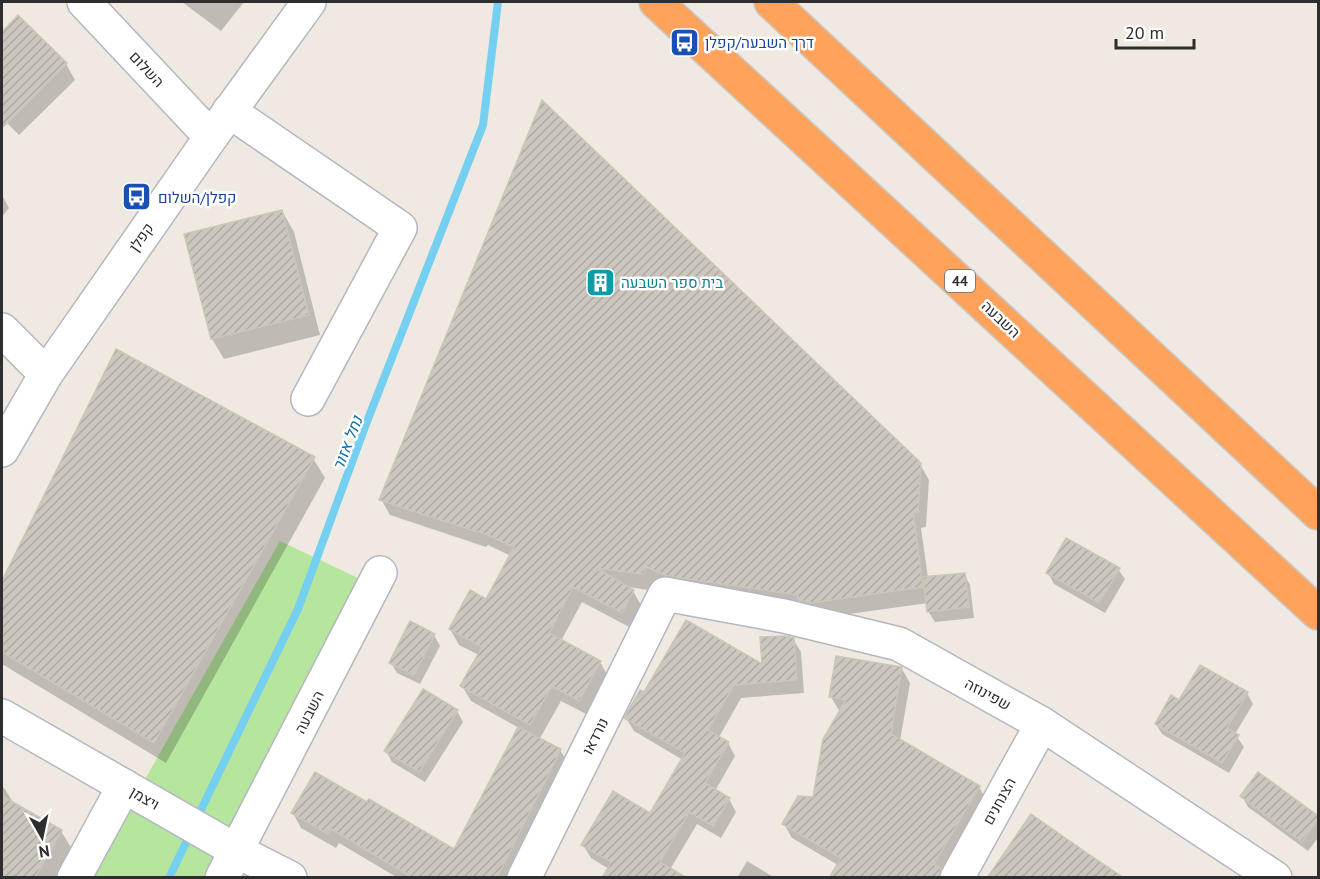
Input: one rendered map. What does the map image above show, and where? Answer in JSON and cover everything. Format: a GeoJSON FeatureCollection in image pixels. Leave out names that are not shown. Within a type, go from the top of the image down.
{"type":"FeatureCollection","features":[{"type":"Feature","properties":{"kind":"highway","name":"השבעה"},"geometry":{"type":"LineString","coordinates":[[656,2],[1318,613]]}},
{"type":"Feature","properties":{"kind":"highway"},"geometry":{"type":"LineString","coordinates":[[774,3],[1318,513]]}},
{"type":"Feature","properties":{"kind":"highway"},"geometry":{"type":"LineString","coordinates":[[1263,561],[1318,601]]}},
{"type":"Feature","properties":{"kind":"street","name":"השלום"},"geometry":{"type":"LineString","coordinates":[[84,2],[220,124],[400,228],[308,399]]}},
{"type":"Feature","properties":{"kind":"street","name":"קפלן"},"geometry":{"type":"LineString","coordinates":[[2,450],[45,374],[220,124],[309,2]]}},
{"type":"Feature","properties":{"kind":"street"},"geometry":{"type":"LineString","coordinates":[[2,330],[45,374]]}},
{"type":"Feature","properties":{"kind":"street","name":"השבעה"},"geometry":{"type":"LineString","coordinates":[[226,856],[380,573]]}},
{"type":"Feature","properties":{"kind":"street","name":"שפינוזה"},"geometry":{"type":"LineString","coordinates":[[665,594],[784,616],[899,644],[1042,724],[1275,878]]}},
{"type":"Feature","properties":{"kind":"street","name":"נורדאו"},"geometry":{"type":"LineString","coordinates":[[524,878],[665,594]]}},
{"type":"Feature","properties":{"kind":"street","name":"ויצמן"},"geometry":{"type":"LineString","coordinates":[[2,716],[124,786],[226,856],[290,878]]}},
{"type":"Feature","properties":{"kind":"street","name":"הצנחנים"},"geometry":{"type":"LineString","coordinates":[[957,878],[1042,724]]}},
{"type":"Feature","properties":{"kind":"street"},"geometry":{"type":"LineString","coordinates":[[74,878],[124,786]]}},
{"type":"Feature","properties":{"kind":"green space"},"geometry":{"type":"Polygon","coordinates":[[[280,541],[381,589],[205,877],[89,878],[280,541]]]}},
{"type":"Feature","properties":{"kind":"building"},"geometry":{"type":"Polygon","coordinates":[[[18,15],[67,63],[2,128],[2,32],[18,15]]]}},
{"type":"Feature","properties":{"kind":"building","name":"בית ספר השבעה"},"geometry":{"type":"Polygon","coordinates":[[[542,100],[921,463],[918,512],[913,512],[923,587],[810,603],[798,600],[798,595],[667,576],[647,567],[643,574],[596,568],[634,590],[622,613],[573,587],[549,633],[601,661],[579,701],[552,686],[530,725],[460,686],[482,647],[449,629],[470,590],[486,599],[514,547],[479,531],[379,500],[542,100]]]}},
{"type":"Feature","properties":{"kind":"building"},"geometry":{"type":"Polygon","coordinates":[[[282,210],[309,315],[211,339],[184,234],[282,210]]]}},
{"type":"Feature","properties":{"kind":"building"},"geometry":{"type":"Polygon","coordinates":[[[116,349],[315,457],[154,743],[2,652],[2,581],[116,349]]]}},
{"type":"Feature","properties":{"kind":"building"},"geometry":{"type":"Polygon","coordinates":[[[1066,538],[1120,568],[1099,603],[1046,573],[1066,538]]]}},
{"type":"Feature","properties":{"kind":"building"},"geometry":{"type":"Polygon","coordinates":[[[965,573],[969,607],[927,612],[923,577],[965,573]]]}},
{"type":"Feature","properties":{"kind":"building"},"geometry":{"type":"Polygon","coordinates":[[[686,620],[762,664],[760,637],[794,638],[797,680],[734,685],[708,730],[729,742],[705,783],[730,798],[713,826],[689,812],[660,862],[687,878],[602,878],[611,862],[581,845],[613,791],[650,813],[685,753],[624,718],[640,690],[644,692],[686,620]]]}},
{"type":"Feature","properties":{"kind":"building"},"geometry":{"type":"Polygon","coordinates":[[[410,621],[435,634],[414,675],[389,663],[410,621]]]}},
{"type":"Feature","properties":{"kind":"building"},"geometry":{"type":"Polygon","coordinates":[[[836,656],[902,667],[891,734],[980,786],[934,864],[941,868],[938,878],[829,878],[841,858],[782,824],[798,796],[813,797],[823,739],[846,700],[829,697],[836,656]]]}},
{"type":"Feature","properties":{"kind":"building"},"geometry":{"type":"Polygon","coordinates":[[[1200,665],[1248,692],[1227,728],[1239,735],[1222,763],[1155,724],[1171,695],[1179,700],[1200,665]]]}},
{"type":"Feature","properties":{"kind":"building"},"geometry":{"type":"Polygon","coordinates":[[[423,689],[458,710],[419,772],[384,751],[423,689]]]}},
{"type":"Feature","properties":{"kind":"building"},"geometry":{"type":"Polygon","coordinates":[[[518,727],[561,749],[497,878],[413,878],[331,829],[328,834],[291,813],[315,772],[367,802],[369,799],[454,849],[518,727]]]}},
{"type":"Feature","properties":{"kind":"building"},"geometry":{"type":"Polygon","coordinates":[[[1258,772],[1318,816],[1302,842],[1240,796],[1258,772]]]}},
{"type":"Feature","properties":{"kind":"building"},"geometry":{"type":"Polygon","coordinates":[[[2,796],[62,830],[35,878],[2,878],[2,796]]]}},
{"type":"Feature","properties":{"kind":"building"},"geometry":{"type":"Polygon","coordinates":[[[1031,814],[1087,853],[1124,878],[987,878],[1031,814]]]}},
{"type":"Feature","properties":{"kind":"waterway","name":"נחל אזור"},"geometry":{"type":"LineString","coordinates":[[197,818],[298,609],[366,424],[483,125],[498,2]]}},
{"type":"Feature","properties":{"kind":"waterway","name":"נחל אזור"},"geometry":{"type":"LineString","coordinates":[[169,878],[191,832]]}},
{"type":"Feature","properties":{"kind":"place","name":"דרך השבעה/קפלן"},"geometry":{"type":"Point","coordinates":[684,42]}},
{"type":"Feature","properties":{"kind":"place","name":"קפלן/השלום"},"geometry":{"type":"Point","coordinates":[137,197]}},
{"type":"Feature","properties":{"kind":"place","name":"בית ספר השבעה"},"geometry":{"type":"Point","coordinates":[600,282]}}]}
